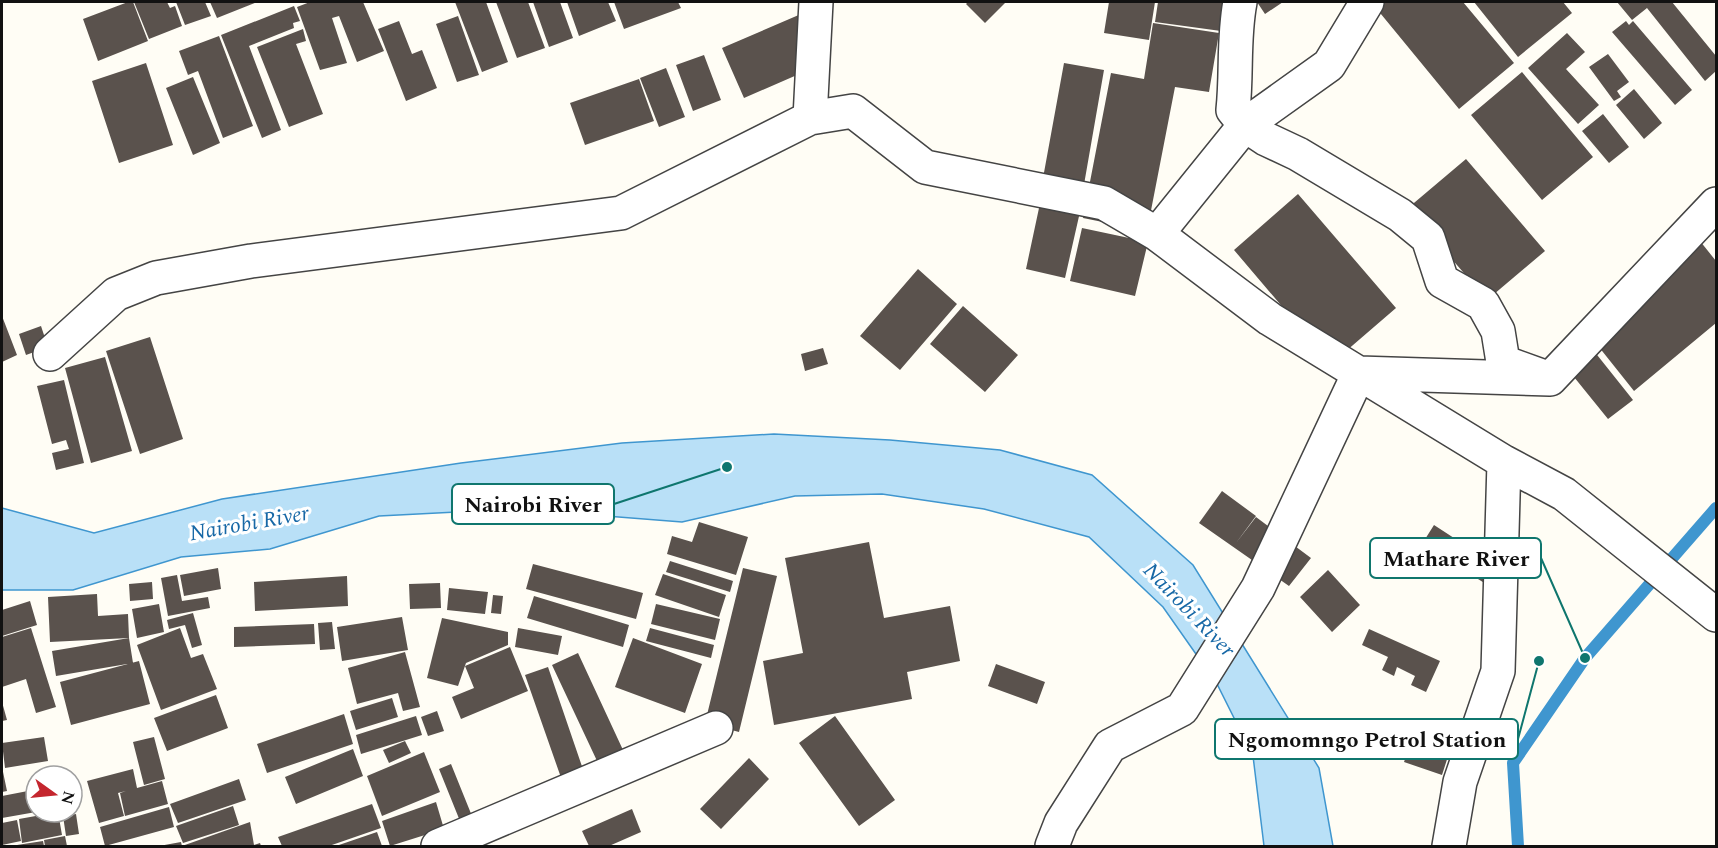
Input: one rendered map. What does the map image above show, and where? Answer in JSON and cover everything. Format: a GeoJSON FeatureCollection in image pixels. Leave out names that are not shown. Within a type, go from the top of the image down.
{"type":"FeatureCollection","features":[{"type":"Feature","properties":{"kind":"street"},"geometry":{"type":"LineString","coordinates":[[810,118],[816,2]]}},
{"type":"Feature","properties":{"kind":"street"},"geometry":{"type":"LineString","coordinates":[[1240,2],[1235,28],[1236,78],[1233,110],[1245,125],[1400,215],[1428,238],[1442,281],[1483,304],[1497,332],[1503,362],[1550,379]]}},
{"type":"Feature","properties":{"kind":"street"},"geometry":{"type":"LineString","coordinates":[[1157,234],[1245,125],[1329,65],[1367,2]]}},
{"type":"Feature","properties":{"kind":"street"},"geometry":{"type":"LineString","coordinates":[[50,354],[116,294],[156,278],[250,261],[621,213],[810,118],[853,111],[925,167],[1104,203],[1157,234],[1270,319],[1504,462],[1564,494],[1716,615]]}},
{"type":"Feature","properties":{"kind":"street"},"geometry":{"type":"LineString","coordinates":[[1359,373],[1550,379],[1716,204]]}},
{"type":"Feature","properties":{"kind":"street"},"geometry":{"type":"LineString","coordinates":[[1062,839],[1110,746],[1182,709],[1258,588],[1359,373]]}},
{"type":"Feature","properties":{"kind":"street"},"geometry":{"type":"LineString","coordinates":[[1449,846],[1460,782],[1498,671],[1504,462]]}},
{"type":"Feature","properties":{"kind":"street"},"geometry":{"type":"LineString","coordinates":[[438,846],[716,728]]}},
{"type":"Feature","properties":{"kind":"water"},"geometry":{"type":"Polygon","coordinates":[[[774,434],[890,440],[1000,450],[1092,475],[1193,565],[1319,768],[1333,846],[1264,846],[1253,756],[1217,684],[1163,607],[1089,537],[984,509],[882,494],[795,496],[682,522],[517,509],[379,516],[270,549],[181,557],[73,590],[2,590],[2,508],[94,533],[222,499],[461,463],[622,443],[774,434]]]}},
{"type":"Feature","properties":{"kind":"building"},"geometry":{"type":"Polygon","coordinates":[[[133,2],[148,41],[98,61],[83,19],[133,2]]]}},
{"type":"Feature","properties":{"kind":"building"},"geometry":{"type":"Polygon","coordinates":[[[134,2],[167,2],[170,8],[175,6],[182,26],[149,39],[134,2]]]}},
{"type":"Feature","properties":{"kind":"building"},"geometry":{"type":"Polygon","coordinates":[[[176,2],[205,2],[211,16],[185,25],[176,2]]]}},
{"type":"Feature","properties":{"kind":"building"},"geometry":{"type":"Polygon","coordinates":[[[210,2],[257,2],[217,18],[210,2]]]}},
{"type":"Feature","properties":{"kind":"building"},"geometry":{"type":"Polygon","coordinates":[[[310,2],[363,2],[384,51],[357,62],[339,16],[332,18],[347,63],[320,70],[297,7],[310,2]]]}},
{"type":"Feature","properties":{"kind":"building"},"geometry":{"type":"Polygon","coordinates":[[[455,2],[486,2],[508,62],[482,72],[455,2]]]}},
{"type":"Feature","properties":{"kind":"building"},"geometry":{"type":"Polygon","coordinates":[[[496,2],[528,2],[545,48],[517,58],[496,2]]]}},
{"type":"Feature","properties":{"kind":"building"},"geometry":{"type":"Polygon","coordinates":[[[533,2],[560,2],[573,38],[549,47],[533,2]]]}},
{"type":"Feature","properties":{"kind":"building"},"geometry":{"type":"Polygon","coordinates":[[[567,2],[608,2],[616,21],[579,36],[567,2]]]}},
{"type":"Feature","properties":{"kind":"building"},"geometry":{"type":"Polygon","coordinates":[[[614,2],[678,2],[681,8],[624,29],[614,2]]]}},
{"type":"Feature","properties":{"kind":"building"},"geometry":{"type":"Polygon","coordinates":[[[968,2],[1006,2],[985,23],[966,4],[968,2]]]}},
{"type":"Feature","properties":{"kind":"building"},"geometry":{"type":"Polygon","coordinates":[[[1109,2],[1155,2],[1149,40],[1104,33],[1109,2]]]}},
{"type":"Feature","properties":{"kind":"building"},"geometry":{"type":"Polygon","coordinates":[[[1158,2],[1226,2],[1221,31],[1155,22],[1158,2]]]}},
{"type":"Feature","properties":{"kind":"building"},"geometry":{"type":"Polygon","coordinates":[[[1257,2],[1283,2],[1265,14],[1257,2]]]}},
{"type":"Feature","properties":{"kind":"building"},"geometry":{"type":"Polygon","coordinates":[[[1383,2],[1463,2],[1514,63],[1459,109],[1376,8],[1383,2]]]}},
{"type":"Feature","properties":{"kind":"building"},"geometry":{"type":"Polygon","coordinates":[[[1474,2],[1563,2],[1572,13],[1518,57],[1474,2]]]}},
{"type":"Feature","properties":{"kind":"building"},"geometry":{"type":"Polygon","coordinates":[[[1617,2],[1672,2],[1716,56],[1716,71],[1705,81],[1647,8],[1632,20],[1617,2]]]}},
{"type":"Feature","properties":{"kind":"building"},"geometry":{"type":"Polygon","coordinates":[[[294,6],[300,21],[293,23],[294,28],[249,46],[281,130],[262,138],[221,35],[294,6]]]}},
{"type":"Feature","properties":{"kind":"building"},"geometry":{"type":"Polygon","coordinates":[[[808,11],[829,61],[744,98],[722,48],[808,11]]]}},
{"type":"Feature","properties":{"kind":"building"},"geometry":{"type":"Polygon","coordinates":[[[458,16],[479,75],[457,82],[436,24],[458,16]]]}},
{"type":"Feature","properties":{"kind":"building"},"geometry":{"type":"Polygon","coordinates":[[[399,21],[412,54],[422,50],[437,88],[406,101],[378,29],[399,21]]]}},
{"type":"Feature","properties":{"kind":"building"},"geometry":{"type":"Polygon","coordinates":[[[1626,21],[1629,25],[1633,21],[1692,90],[1675,105],[1612,32],[1626,21]]]}},
{"type":"Feature","properties":{"kind":"building"},"geometry":{"type":"Polygon","coordinates":[[[1153,23],[1219,33],[1209,92],[1175,87],[1147,231],[1083,218],[1111,73],[1144,79],[1153,23]]]}},
{"type":"Feature","properties":{"kind":"building"},"geometry":{"type":"Polygon","coordinates":[[[303,29],[306,41],[296,44],[323,114],[289,127],[257,47],[303,29]]]}},
{"type":"Feature","properties":{"kind":"building"},"geometry":{"type":"Polygon","coordinates":[[[1567,33],[1585,52],[1566,69],[1599,105],[1578,124],[1528,68],[1567,33]]]}},
{"type":"Feature","properties":{"kind":"building"},"geometry":{"type":"Polygon","coordinates":[[[219,36],[253,126],[223,138],[198,71],[188,75],[179,51],[219,36]]]}},
{"type":"Feature","properties":{"kind":"building"},"geometry":{"type":"Polygon","coordinates":[[[1608,54],[1629,82],[1617,91],[1621,97],[1614,101],[1589,67],[1608,54]]]}},
{"type":"Feature","properties":{"kind":"building"},"geometry":{"type":"Polygon","coordinates":[[[704,55],[721,100],[693,111],[676,65],[704,55]]]}},
{"type":"Feature","properties":{"kind":"building"},"geometry":{"type":"Polygon","coordinates":[[[146,63],[173,145],[119,163],[92,81],[146,63]]]}},
{"type":"Feature","properties":{"kind":"building"},"geometry":{"type":"Polygon","coordinates":[[[1064,63],[1104,70],[1082,196],[1041,189],[1064,63]]]}},
{"type":"Feature","properties":{"kind":"building"},"geometry":{"type":"Polygon","coordinates":[[[666,68],[685,117],[659,127],[640,78],[666,68]]]}},
{"type":"Feature","properties":{"kind":"building"},"geometry":{"type":"Polygon","coordinates":[[[1522,72],[1593,157],[1542,200],[1471,115],[1522,72]]]}},
{"type":"Feature","properties":{"kind":"building"},"geometry":{"type":"Polygon","coordinates":[[[193,77],[220,143],[193,155],[166,88],[193,77]]]}},
{"type":"Feature","properties":{"kind":"building"},"geometry":{"type":"Polygon","coordinates":[[[639,79],[654,121],[585,145],[570,103],[639,79]]]}},
{"type":"Feature","properties":{"kind":"building"},"geometry":{"type":"Polygon","coordinates":[[[1634,89],[1662,123],[1644,139],[1616,105],[1634,89]]]}},
{"type":"Feature","properties":{"kind":"building"},"geometry":{"type":"Polygon","coordinates":[[[1603,114],[1629,147],[1609,163],[1582,131],[1603,114]]]}},
{"type":"Feature","properties":{"kind":"building"},"geometry":{"type":"Polygon","coordinates":[[[1466,159],[1545,251],[1487,300],[1408,208],[1466,159]]]}},
{"type":"Feature","properties":{"kind":"building"},"geometry":{"type":"Polygon","coordinates":[[[1042,194],[1082,203],[1065,278],[1026,269],[1042,194]]]}},
{"type":"Feature","properties":{"kind":"building"},"geometry":{"type":"Polygon","coordinates":[[[1298,194],[1396,308],[1331,364],[1234,250],[1298,194]]]}},
{"type":"Feature","properties":{"kind":"building"},"geometry":{"type":"Polygon","coordinates":[[[1082,228],[1148,242],[1135,296],[1070,281],[1082,228]]]}},
{"type":"Feature","properties":{"kind":"building"},"geometry":{"type":"Polygon","coordinates":[[[1696,236],[1716,261],[1716,323],[1634,391],[1583,327],[1696,236]]]}},
{"type":"Feature","properties":{"kind":"building"},"geometry":{"type":"Polygon","coordinates":[[[918,269],[957,304],[900,370],[860,336],[918,269]]]}},
{"type":"Feature","properties":{"kind":"building"},"geometry":{"type":"Polygon","coordinates":[[[963,306],[1018,355],[985,392],[930,344],[963,306]]]}},
{"type":"Feature","properties":{"kind":"building"},"geometry":{"type":"Polygon","coordinates":[[[2,316],[17,355],[2,362],[2,316]]]}},
{"type":"Feature","properties":{"kind":"building"},"geometry":{"type":"Polygon","coordinates":[[[41,326],[48,347],[26,355],[19,334],[41,326]]]}},
{"type":"Feature","properties":{"kind":"building"},"geometry":{"type":"Polygon","coordinates":[[[1582,336],[1633,400],[1608,419],[1557,356],[1582,336]]]}},
{"type":"Feature","properties":{"kind":"building"},"geometry":{"type":"Polygon","coordinates":[[[150,337],[183,439],[140,454],[106,351],[150,337]]]}},
{"type":"Feature","properties":{"kind":"building"},"geometry":{"type":"Polygon","coordinates":[[[823,348],[828,364],[805,371],[801,354],[823,348]]]}},
{"type":"Feature","properties":{"kind":"building"},"geometry":{"type":"Polygon","coordinates":[[[105,357],[132,451],[91,463],[65,368],[105,357]]]}},
{"type":"Feature","properties":{"kind":"building"},"geometry":{"type":"Polygon","coordinates":[[[64,380],[84,463],[56,470],[52,453],[69,449],[66,440],[52,444],[37,386],[64,380]]]}},
{"type":"Feature","properties":{"kind":"building"},"geometry":{"type":"Polygon","coordinates":[[[1222,491],[1256,516],[1236,543],[1256,517],[1311,558],[1289,586],[1199,523],[1222,491]]]}},
{"type":"Feature","properties":{"kind":"building"},"geometry":{"type":"Polygon","coordinates":[[[699,522],[748,537],[736,575],[667,554],[672,536],[692,542],[699,522]]]}},
{"type":"Feature","properties":{"kind":"building"},"geometry":{"type":"Polygon","coordinates":[[[1434,525],[1497,566],[1486,584],[1422,544],[1434,525]]]}},
{"type":"Feature","properties":{"kind":"building"},"geometry":{"type":"Polygon","coordinates":[[[869,542],[884,618],[950,606],[960,661],[907,672],[912,699],[774,725],[763,661],[803,653],[785,558],[869,542]]]}},
{"type":"Feature","properties":{"kind":"building"},"geometry":{"type":"Polygon","coordinates":[[[670,561],[733,581],[730,592],[666,572],[670,561]]]}},
{"type":"Feature","properties":{"kind":"building"},"geometry":{"type":"Polygon","coordinates":[[[533,564],[643,593],[636,619],[526,589],[533,564]]]}},
{"type":"Feature","properties":{"kind":"building"},"geometry":{"type":"Polygon","coordinates":[[[218,568],[221,589],[184,596],[180,575],[218,568]]]}},
{"type":"Feature","properties":{"kind":"building"},"geometry":{"type":"Polygon","coordinates":[[[743,568],[777,576],[739,732],[705,723],[743,568]]]}},
{"type":"Feature","properties":{"kind":"building"},"geometry":{"type":"Polygon","coordinates":[[[1328,570],[1360,605],[1332,632],[1300,597],[1328,570]]]}},
{"type":"Feature","properties":{"kind":"building"},"geometry":{"type":"Polygon","coordinates":[[[663,574],[726,595],[719,617],[655,595],[663,574]]]}},
{"type":"Feature","properties":{"kind":"building"},"geometry":{"type":"Polygon","coordinates":[[[177,575],[182,601],[208,597],[210,608],[168,616],[161,578],[177,575]]]}},
{"type":"Feature","properties":{"kind":"building"},"geometry":{"type":"Polygon","coordinates":[[[347,576],[348,606],[255,611],[254,582],[347,576]]]}},
{"type":"Feature","properties":{"kind":"building"},"geometry":{"type":"Polygon","coordinates":[[[152,582],[153,599],[130,601],[129,584],[152,582]]]}},
{"type":"Feature","properties":{"kind":"building"},"geometry":{"type":"Polygon","coordinates":[[[440,583],[441,608],[410,609],[409,584],[440,583]]]}},
{"type":"Feature","properties":{"kind":"building"},"geometry":{"type":"Polygon","coordinates":[[[449,588],[488,592],[485,614],[447,610],[449,588]]]}},
{"type":"Feature","properties":{"kind":"building"},"geometry":{"type":"Polygon","coordinates":[[[97,594],[98,616],[128,614],[129,638],[50,642],[48,597],[97,594]]]}},
{"type":"Feature","properties":{"kind":"building"},"geometry":{"type":"Polygon","coordinates":[[[493,595],[503,596],[501,614],[491,613],[493,595]]]}},
{"type":"Feature","properties":{"kind":"building"},"geometry":{"type":"Polygon","coordinates":[[[534,596],[629,625],[623,647],[527,618],[534,596]]]}},
{"type":"Feature","properties":{"kind":"building"},"geometry":{"type":"Polygon","coordinates":[[[30,601],[37,625],[2,636],[2,610],[30,601]]]}},
{"type":"Feature","properties":{"kind":"building"},"geometry":{"type":"Polygon","coordinates":[[[159,604],[164,632],[137,638],[132,609],[159,604]]]}},
{"type":"Feature","properties":{"kind":"building"},"geometry":{"type":"Polygon","coordinates":[[[656,604],[720,619],[715,640],[651,624],[656,604]]]}},
{"type":"Feature","properties":{"kind":"building"},"geometry":{"type":"Polygon","coordinates":[[[193,613],[202,645],[192,648],[185,625],[169,629],[167,620],[193,613]]]}},
{"type":"Feature","properties":{"kind":"building"},"geometry":{"type":"Polygon","coordinates":[[[402,617],[408,650],[342,661],[337,627],[402,617]]]}},
{"type":"Feature","properties":{"kind":"building"},"geometry":{"type":"Polygon","coordinates":[[[442,618],[508,632],[508,645],[466,663],[458,686],[427,678],[442,618]]]}},
{"type":"Feature","properties":{"kind":"building"},"geometry":{"type":"Polygon","coordinates":[[[332,622],[335,649],[320,650],[318,623],[332,622]]]}},
{"type":"Feature","properties":{"kind":"building"},"geometry":{"type":"Polygon","coordinates":[[[314,624],[315,644],[234,647],[234,627],[314,624]]]}},
{"type":"Feature","properties":{"kind":"building"},"geometry":{"type":"Polygon","coordinates":[[[31,628],[56,707],[36,713],[26,679],[2,687],[2,637],[31,628]]]}},
{"type":"Feature","properties":{"kind":"building"},"geometry":{"type":"Polygon","coordinates":[[[180,628],[191,658],[203,654],[217,689],[161,710],[137,645],[180,628]]]}},
{"type":"Feature","properties":{"kind":"building"},"geometry":{"type":"Polygon","coordinates":[[[518,628],[562,636],[558,655],[515,647],[518,628]]]}},
{"type":"Feature","properties":{"kind":"building"},"geometry":{"type":"Polygon","coordinates":[[[650,628],[714,645],[711,658],[646,641],[650,628]]]}},
{"type":"Feature","properties":{"kind":"building"},"geometry":{"type":"Polygon","coordinates":[[[1369,629],[1440,661],[1426,692],[1411,685],[1415,676],[1397,667],[1394,676],[1382,670],[1388,657],[1362,645],[1369,629]]]}},
{"type":"Feature","properties":{"kind":"building"},"geometry":{"type":"Polygon","coordinates":[[[129,638],[133,663],[56,676],[52,651],[129,638]]]}},
{"type":"Feature","properties":{"kind":"building"},"geometry":{"type":"Polygon","coordinates":[[[633,638],[702,664],[685,713],[615,687],[633,638]]]}},
{"type":"Feature","properties":{"kind":"building"},"geometry":{"type":"Polygon","coordinates":[[[510,647],[528,691],[461,719],[452,697],[474,688],[465,666],[510,647]]]}},
{"type":"Feature","properties":{"kind":"building"},"geometry":{"type":"Polygon","coordinates":[[[405,652],[420,707],[403,711],[398,693],[357,704],[348,668],[405,652]]]}},
{"type":"Feature","properties":{"kind":"building"},"geometry":{"type":"Polygon","coordinates":[[[578,653],[623,750],[598,763],[552,665],[578,653]]]}},
{"type":"Feature","properties":{"kind":"building"},"geometry":{"type":"Polygon","coordinates":[[[139,661],[150,704],[71,725],[60,682],[139,661]]]}},
{"type":"Feature","properties":{"kind":"building"},"geometry":{"type":"Polygon","coordinates":[[[996,664],[1045,682],[1037,704],[988,686],[996,664]]]}},
{"type":"Feature","properties":{"kind":"building"},"geometry":{"type":"Polygon","coordinates":[[[548,667],[587,781],[565,789],[525,675],[548,667]]]}},
{"type":"Feature","properties":{"kind":"building"},"geometry":{"type":"Polygon","coordinates":[[[216,695],[228,728],[167,751],[154,718],[216,695]]]}},
{"type":"Feature","properties":{"kind":"building"},"geometry":{"type":"Polygon","coordinates":[[[392,698],[398,717],[356,730],[350,711],[392,698]]]}},
{"type":"Feature","properties":{"kind":"building"},"geometry":{"type":"Polygon","coordinates":[[[2,702],[7,720],[2,721],[2,702]]]}},
{"type":"Feature","properties":{"kind":"building"},"geometry":{"type":"Polygon","coordinates":[[[437,711],[444,731],[428,736],[421,717],[437,711]]]}},
{"type":"Feature","properties":{"kind":"building"},"geometry":{"type":"Polygon","coordinates":[[[344,714],[353,744],[267,773],[257,744],[344,714]]]}},
{"type":"Feature","properties":{"kind":"building"},"geometry":{"type":"Polygon","coordinates":[[[416,716],[422,735],[361,754],[356,735],[416,716]]]}},
{"type":"Feature","properties":{"kind":"building"},"geometry":{"type":"Polygon","coordinates":[[[835,716],[895,800],[859,826],[799,743],[835,716]]]}},
{"type":"Feature","properties":{"kind":"building"},"geometry":{"type":"Polygon","coordinates":[[[1417,725],[1439,732],[1438,737],[1448,741],[1447,745],[1451,747],[1442,775],[1404,762],[1417,725]]]}},
{"type":"Feature","properties":{"kind":"building"},"geometry":{"type":"Polygon","coordinates":[[[44,737],[48,761],[5,768],[2,743],[44,737]]]}},
{"type":"Feature","properties":{"kind":"building"},"geometry":{"type":"Polygon","coordinates":[[[154,737],[165,779],[144,785],[133,742],[154,737]]]}},
{"type":"Feature","properties":{"kind":"building"},"geometry":{"type":"Polygon","coordinates":[[[405,741],[411,753],[389,763],[383,750],[405,741]]]}},
{"type":"Feature","properties":{"kind":"building"},"geometry":{"type":"Polygon","coordinates":[[[353,749],[363,776],[296,804],[285,777],[353,749]]]}},
{"type":"Feature","properties":{"kind":"building"},"geometry":{"type":"Polygon","coordinates":[[[424,752],[440,792],[382,816],[367,776],[424,752]]]}},
{"type":"Feature","properties":{"kind":"building"},"geometry":{"type":"Polygon","coordinates":[[[749,758],[769,779],[721,829],[700,809],[749,758]]]}},
{"type":"Feature","properties":{"kind":"building"},"geometry":{"type":"Polygon","coordinates":[[[451,764],[474,821],[462,826],[439,769],[451,764]]]}},
{"type":"Feature","properties":{"kind":"building"},"geometry":{"type":"Polygon","coordinates":[[[2,767],[7,791],[2,792],[2,767]]]}},
{"type":"Feature","properties":{"kind":"building"},"geometry":{"type":"Polygon","coordinates":[[[133,769],[137,788],[162,781],[168,804],[125,816],[120,793],[126,791],[118,793],[124,816],[99,823],[87,781],[133,769]]]}},
{"type":"Feature","properties":{"kind":"building"},"geometry":{"type":"Polygon","coordinates":[[[239,779],[246,800],[178,823],[170,804],[239,779]]]}},
{"type":"Feature","properties":{"kind":"building"},"geometry":{"type":"Polygon","coordinates":[[[24,792],[24,814],[2,818],[2,796],[24,792]]]}},
{"type":"Feature","properties":{"kind":"building"},"geometry":{"type":"Polygon","coordinates":[[[436,802],[444,829],[390,846],[382,821],[436,802]]]}},
{"type":"Feature","properties":{"kind":"building"},"geometry":{"type":"Polygon","coordinates":[[[372,804],[381,828],[329,846],[282,846],[278,837],[372,804]]]}},
{"type":"Feature","properties":{"kind":"building"},"geometry":{"type":"Polygon","coordinates":[[[233,806],[239,825],[183,843],[176,826],[233,806]]]}},
{"type":"Feature","properties":{"kind":"building"},"geometry":{"type":"Polygon","coordinates":[[[169,807],[174,827],[105,846],[100,827],[169,807]]]}},
{"type":"Feature","properties":{"kind":"building"},"geometry":{"type":"Polygon","coordinates":[[[632,809],[641,832],[609,846],[589,846],[582,831],[632,809]]]}},
{"type":"Feature","properties":{"kind":"building"},"geometry":{"type":"Polygon","coordinates":[[[24,818],[24,824],[60,824],[62,835],[22,843],[19,819],[24,818]]]}},
{"type":"Feature","properties":{"kind":"building"},"geometry":{"type":"Polygon","coordinates":[[[17,820],[21,841],[2,845],[2,823],[17,820]]]}},
{"type":"Feature","properties":{"kind":"building"},"geometry":{"type":"Polygon","coordinates":[[[250,822],[254,845],[260,843],[261,846],[182,846],[250,822]]]}},
{"type":"Feature","properties":{"kind":"building"},"geometry":{"type":"Polygon","coordinates":[[[64,824],[78,824],[79,834],[66,836],[64,824]]]}},
{"type":"Feature","properties":{"kind":"building"},"geometry":{"type":"Polygon","coordinates":[[[377,832],[382,846],[336,846],[377,832]]]}},
{"type":"Feature","properties":{"kind":"building"},"geometry":{"type":"Polygon","coordinates":[[[65,836],[67,846],[45,846],[44,840],[65,836]]]}},
{"type":"Feature","properties":{"kind":"building"},"geometry":{"type":"Polygon","coordinates":[[[43,841],[44,846],[17,846],[17,845],[43,841]]]}},
{"type":"Feature","properties":{"kind":"building"},"geometry":{"type":"Polygon","coordinates":[[[181,842],[182,846],[159,846],[181,842]]]}},
{"type":"Feature","properties":{"kind":"waterway"},"geometry":{"type":"LineString","coordinates":[[1518,846],[1513,763],[1585,658],[1716,508]]}},
{"type":"Feature","properties":{"kind":"place","name":"Nairobi River"},"geometry":{"type":"Point","coordinates":[727,467]}},
{"type":"Feature","properties":{"kind":"place","name":"Mathare River"},"geometry":{"type":"Point","coordinates":[1585,658]}},
{"type":"Feature","properties":{"kind":"place","name":"Ngomomngo Petrol Station"},"geometry":{"type":"Point","coordinates":[1539,661]}}]}
